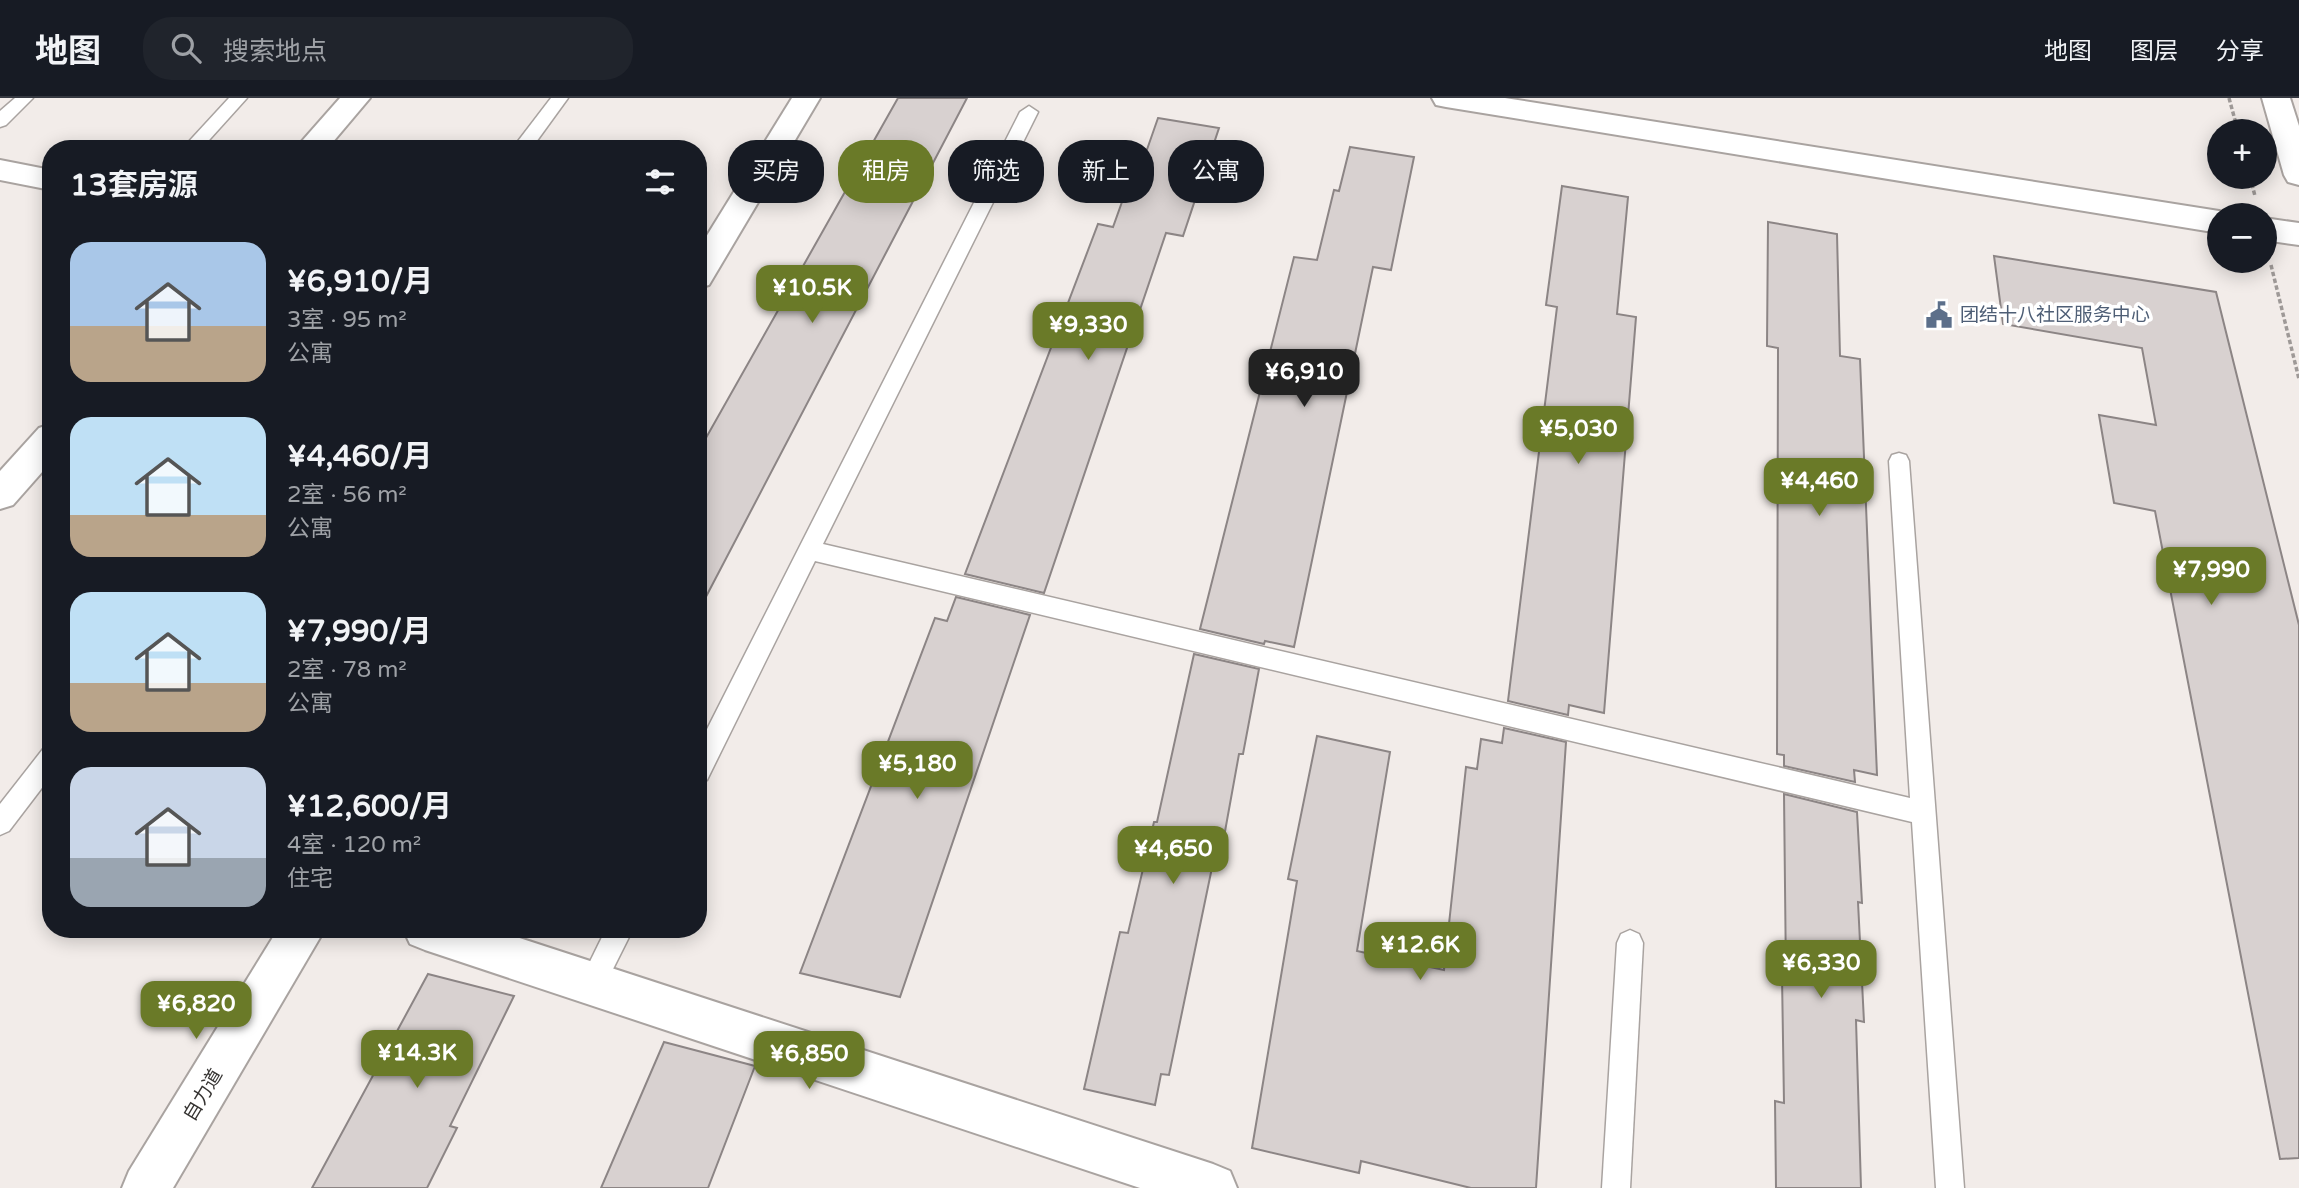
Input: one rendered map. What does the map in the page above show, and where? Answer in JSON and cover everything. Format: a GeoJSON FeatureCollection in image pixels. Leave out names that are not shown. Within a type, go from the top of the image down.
{"type":"FeatureCollection","features":[{"type":"Feature","properties":{"kind":"street"},"geometry":{"type":"LineString","coordinates":[[318,140],[356,98]]}},
{"type":"Feature","properties":{"kind":"street"},"geometry":{"type":"LineString","coordinates":[[707,261],[806,98]]}},
{"type":"Feature","properties":{"kind":"street"},"geometry":{"type":"LineString","coordinates":[[1446,98],[2207,220]]}},
{"type":"Feature","properties":{"kind":"street"},"geometry":{"type":"LineString","coordinates":[[2276,98],[2299,175]]}},
{"type":"Feature","properties":{"kind":"street"},"geometry":{"type":"LineString","coordinates":[[0,170],[42,178]]}},
{"type":"Feature","properties":{"kind":"street"},"geometry":{"type":"LineString","coordinates":[[2277,231],[2299,234]]}},
{"type":"Feature","properties":{"kind":"street"},"geometry":{"type":"LineString","coordinates":[[1,492],[42,448]]}},
{"type":"Feature","properties":{"kind":"street","name":"自力道"},"geometry":{"type":"LineString","coordinates":[[146,1188],[298,938]]}},
{"type":"Feature","properties":{"kind":"street"},"geometry":{"type":"LineString","coordinates":[[452,938],[1184,1184]]}},
{"type":"Feature","properties":{"kind":"lane"},"geometry":{"type":"LineString","coordinates":[[0,121],[26,98]]}},
{"type":"Feature","properties":{"kind":"lane"},"geometry":{"type":"LineString","coordinates":[[199,140],[239,98]]}},
{"type":"Feature","properties":{"kind":"lane"},"geometry":{"type":"LineString","coordinates":[[528,140],[560,98]]}},
{"type":"Feature","properties":{"kind":"lane"},"geometry":{"type":"LineString","coordinates":[[707,754],[1029,112]]}},
{"type":"Feature","properties":{"kind":"lane"},"geometry":{"type":"LineString","coordinates":[[1899,461],[1950,1188]]}},
{"type":"Feature","properties":{"kind":"lane"},"geometry":{"type":"LineString","coordinates":[[809,550],[1924,813]]}},
{"type":"Feature","properties":{"kind":"lane"},"geometry":{"type":"LineString","coordinates":[[0,823],[42,769]]}},
{"type":"Feature","properties":{"kind":"lane"},"geometry":{"type":"LineString","coordinates":[[592,984],[615,938]]}},
{"type":"Feature","properties":{"kind":"lane"},"geometry":{"type":"LineString","coordinates":[[1616,1188],[1630,943]]}},
{"type":"Feature","properties":{"kind":"path"},"geometry":{"type":"LineString","coordinates":[[2229,98],[2235,119]]}},
{"type":"Feature","properties":{"kind":"path"},"geometry":{"type":"LineString","coordinates":[[2273,273],[2299,379]]}},
{"type":"Feature","properties":{"kind":"building"},"geometry":{"type":"Polygon","coordinates":[[[898,98],[967,98],[934,161],[934,140],[874,140],[898,98]]]}},
{"type":"Feature","properties":{"kind":"building"},"geometry":{"type":"Polygon","coordinates":[[[1158,118],[1219,128],[1215,140],[1168,140],[1168,203],[1194,203],[1183,236],[1166,233],[1044,593],[965,574],[1098,224],[1113,227],[1122,203],[1154,203],[1154,140],[1150,140],[1158,118]]]}},
{"type":"Feature","properties":{"kind":"building"},"geometry":{"type":"Polygon","coordinates":[[[1350,147],[1414,157],[1391,270],[1373,267],[1294,647],[1265,641],[1264,644],[1200,629],[1294,257],[1317,260],[1334,190],[1339,191],[1350,147]]]}},
{"type":"Feature","properties":{"kind":"building"},"geometry":{"type":"Polygon","coordinates":[[[1562,186],[1628,197],[1617,314],[1636,317],[1604,713],[1569,705],[1568,715],[1508,701],[1557,307],[1546,305],[1562,186]]]}},
{"type":"Feature","properties":{"kind":"building"},"geometry":{"type":"Polygon","coordinates":[[[839,203],[912,203],[707,595],[707,436],[839,203]]]}},
{"type":"Feature","properties":{"kind":"building"},"geometry":{"type":"Polygon","coordinates":[[[1768,222],[1837,234],[1840,356],[1860,359],[1877,775],[1854,770],[1855,782],[1784,766],[1784,755],[1777,754],[1778,348],[1767,346],[1768,222]]]}},
{"type":"Feature","properties":{"kind":"building"},"geometry":{"type":"Polygon","coordinates":[[[1994,256],[2216,292],[2299,625],[2299,1158],[2280,1159],[2155,511],[2114,503],[2099,415],[2156,425],[2142,348],[2003,324],[1994,256]]]}},
{"type":"Feature","properties":{"kind":"building"},"geometry":{"type":"Polygon","coordinates":[[[956,597],[1030,615],[900,997],[800,973],[935,618],[947,621],[956,597]]]}},
{"type":"Feature","properties":{"kind":"building"},"geometry":{"type":"Polygon","coordinates":[[[1194,654],[1259,669],[1243,754],[1239,754],[1220,859],[1214,858],[1169,1075],[1161,1074],[1155,1105],[1084,1089],[1120,932],[1128,933],[1154,822],[1157,822],[1194,654]]]}},
{"type":"Feature","properties":{"kind":"building"},"geometry":{"type":"Polygon","coordinates":[[[1504,728],[1566,742],[1536,1188],[1471,1188],[1361,1161],[1359,1173],[1252,1148],[1297,881],[1288,879],[1317,736],[1390,752],[1357,951],[1444,970],[1466,767],[1477,769],[1481,739],[1502,743],[1504,728]]]}},
{"type":"Feature","properties":{"kind":"building"},"geometry":{"type":"Polygon","coordinates":[[[1784,794],[1857,812],[1864,1022],[1856,1020],[1861,1188],[1776,1188],[1775,1101],[1784,1103],[1784,794]]]}},
{"type":"Feature","properties":{"kind":"building"},"geometry":{"type":"Polygon","coordinates":[[[428,974],[514,996],[450,1126],[457,1128],[427,1188],[312,1188],[428,974]]]}},
{"type":"Feature","properties":{"kind":"building"},"geometry":{"type":"Polygon","coordinates":[[[664,1042],[755,1066],[708,1188],[601,1188],[664,1042]]]}},
{"type":"Feature","properties":{"kind":"place","name":"团结十八社区服务中心"},"geometry":{"type":"Point","coordinates":[1939,315]}}]}
